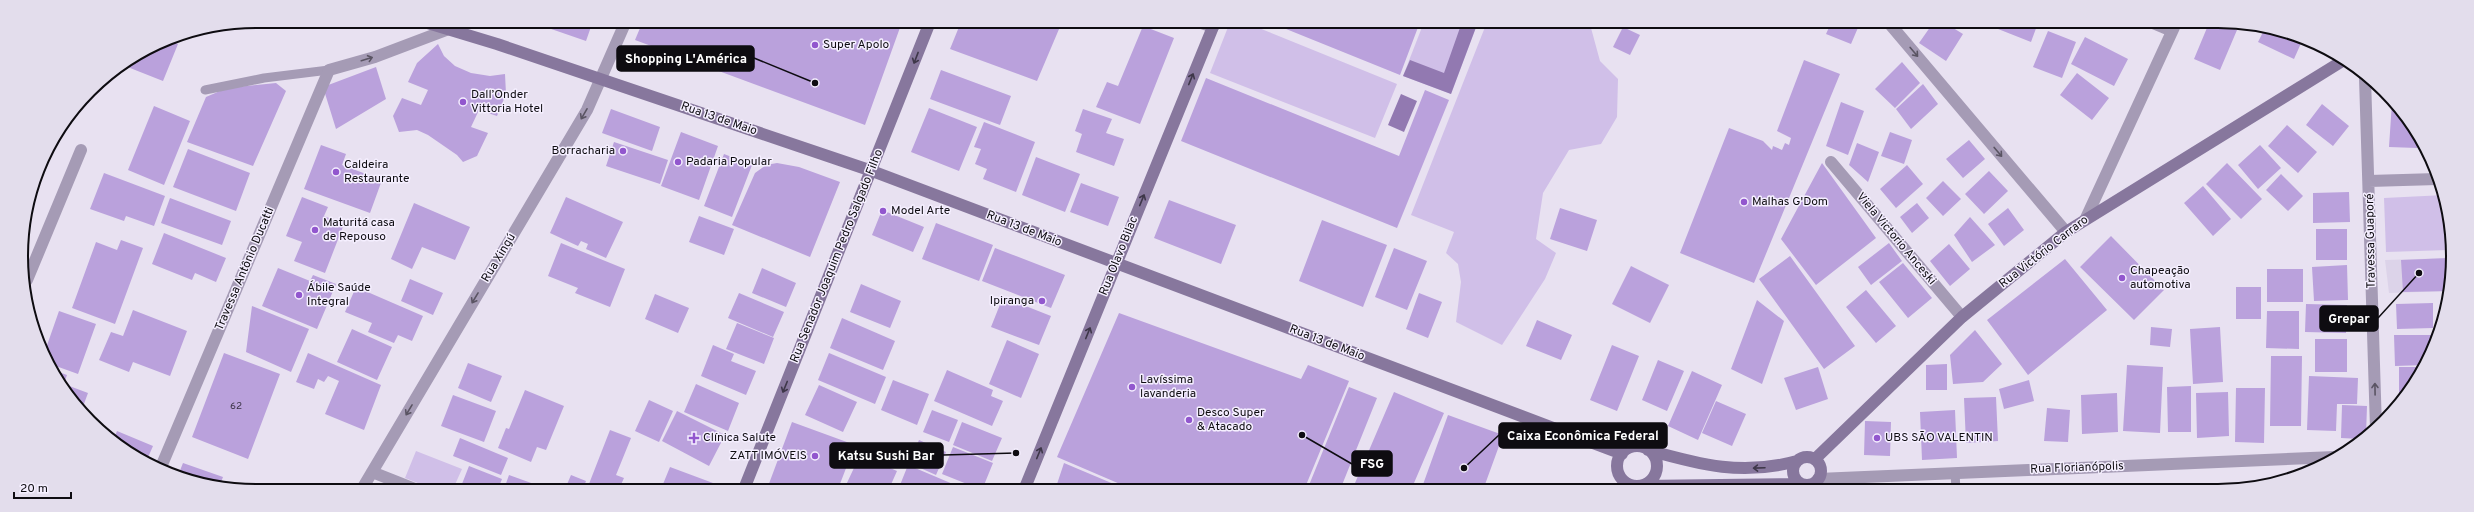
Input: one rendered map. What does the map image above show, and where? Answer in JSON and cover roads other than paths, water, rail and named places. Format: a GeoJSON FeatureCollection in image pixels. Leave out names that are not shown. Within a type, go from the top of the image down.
{"type":"FeatureCollection","features":[{"type":"Feature","properties":{"kind":"main road","name":"Rua 13 de Maio"},"geometry":{"type":"LineString","coordinates":[[457,28],[872,171],[1622,454]]}},
{"type":"Feature","properties":{"kind":"main road","name":"Rua Senador Joaquim Pedro Salgado Filho"},"geometry":{"type":"LineString","coordinates":[[746,484],[872,171],[928,28]]}},
{"type":"Feature","properties":{"kind":"main road","name":"Rua Olavo Bilac"},"geometry":{"type":"LineString","coordinates":[[1026,484],[1212,28]]}},
{"type":"Feature","properties":{"kind":"main road","name":"Rua Victório Carraro"},"geometry":{"type":"LineString","coordinates":[[1815,459],[1962,317],[2066,232],[2086,218],[2339,63]]}},
{"type":"Feature","properties":{"kind":"main road"},"geometry":{"type":"LineString","coordinates":[[1629,484],[1619,475],[1618,462],[1622,454],[1636,446],[1703,466],[1746,468],[1774,467],[1797,461],[1805,457],[1815,459],[1820,467],[1818,478],[1811,484]]}},
{"type":"Feature","properties":{"kind":"main road"},"geometry":{"type":"LineString","coordinates":[[1640,484],[1652,479],[1656,473],[1656,460],[1648,450]]}},
{"type":"Feature","properties":{"kind":"main road"},"geometry":{"type":"LineString","coordinates":[[1797,461],[1793,474],[1801,484]]}},
{"type":"Feature","properties":{"kind":"street"},"geometry":{"type":"LineString","coordinates":[[329,70],[375,56],[441,28]]}},
{"type":"Feature","properties":{"kind":"street","name":"Rua Xingú"},"geometry":{"type":"LineString","coordinates":[[365,484],[587,110],[602,79],[623,28]]}},
{"type":"Feature","properties":{"kind":"street"},"geometry":{"type":"LineString","coordinates":[[1892,28],[2066,232]]}},
{"type":"Feature","properties":{"kind":"street"},"geometry":{"type":"LineString","coordinates":[[2086,218],[2174,28]]}},
{"type":"Feature","properties":{"kind":"street","name":"Travessa Antônio Ducatti"},"geometry":{"type":"LineString","coordinates":[[162,464],[329,70]]}},
{"type":"Feature","properties":{"kind":"street","name":"Travessa Guaporé"},"geometry":{"type":"LineString","coordinates":[[2365,82],[2376,420]]}},
{"type":"Feature","properties":{"kind":"street"},"geometry":{"type":"LineString","coordinates":[[29,276],[81,150]]}},
{"type":"Feature","properties":{"kind":"street","name":"Viela Victorio Anceski"},"geometry":{"type":"LineString","coordinates":[[1831,162],[1962,317]]}},
{"type":"Feature","properties":{"kind":"street"},"geometry":{"type":"LineString","coordinates":[[2369,181],[2433,179]]}},
{"type":"Feature","properties":{"kind":"street","name":"Rua Florianópolis"},"geometry":{"type":"LineString","coordinates":[[1818,478],[2324,457]]}},
{"type":"Feature","properties":{"kind":"street"},"geometry":{"type":"LineString","coordinates":[[372,472],[402,484]]}},
{"type":"Feature","properties":{"kind":"lane"},"geometry":{"type":"LineString","coordinates":[[205,90],[264,78],[329,70]]}},
{"type":"Feature","properties":{"kind":"lane"},"geometry":{"type":"LineString","coordinates":[[1955,473],[1956,484]]}},
{"type":"Feature","properties":{"kind":"place","name":"Super Apolo"},"geometry":{"type":"Point","coordinates":[815,45]}},
{"type":"Feature","properties":{"kind":"place","name":"Shopping L'América"},"geometry":{"type":"Point","coordinates":[815,83]}},
{"type":"Feature","properties":{"kind":"place","name":"Dall’Onder Vittoria Hotel"},"geometry":{"type":"Point","coordinates":[463,102]}},
{"type":"Feature","properties":{"kind":"place","name":"Borracharia"},"geometry":{"type":"Point","coordinates":[623,151]}},
{"type":"Feature","properties":{"kind":"place","name":"Padaria Popular"},"geometry":{"type":"Point","coordinates":[678,162]}},
{"type":"Feature","properties":{"kind":"place","name":"Caldeira Restaurante"},"geometry":{"type":"Point","coordinates":[336,172]}},
{"type":"Feature","properties":{"kind":"place","name":"Malhas G'Dom"},"geometry":{"type":"Point","coordinates":[1744,202]}},
{"type":"Feature","properties":{"kind":"place","name":"Model Arte"},"geometry":{"type":"Point","coordinates":[883,211]}},
{"type":"Feature","properties":{"kind":"place","name":"Maturitá casa de Repouso"},"geometry":{"type":"Point","coordinates":[315,230]}},
{"type":"Feature","properties":{"kind":"place","name":"Grepar"},"geometry":{"type":"Point","coordinates":[2419,273]}},
{"type":"Feature","properties":{"kind":"place","name":"Chapeação automotiva"},"geometry":{"type":"Point","coordinates":[2122,278]}},
{"type":"Feature","properties":{"kind":"place","name":"Ábile Saúde Integral"},"geometry":{"type":"Point","coordinates":[299,295]}},
{"type":"Feature","properties":{"kind":"place","name":"Ipiranga"},"geometry":{"type":"Point","coordinates":[1042,301]}},
{"type":"Feature","properties":{"kind":"place","name":"Lavíssima lavanderia"},"geometry":{"type":"Point","coordinates":[1132,387]}},
{"type":"Feature","properties":{"kind":"place","name":"Desco Super & Atacado"},"geometry":{"type":"Point","coordinates":[1189,420]}},
{"type":"Feature","properties":{"kind":"place","name":"FSG"},"geometry":{"type":"Point","coordinates":[1302,435]}},
{"type":"Feature","properties":{"kind":"place","name":"Clínica Salute"},"geometry":{"type":"Point","coordinates":[694,438]}},
{"type":"Feature","properties":{"kind":"place","name":"UBS SÃO VALENTIN"},"geometry":{"type":"Point","coordinates":[1877,438]}},
{"type":"Feature","properties":{"kind":"place","name":"Katsu Sushi Bar"},"geometry":{"type":"Point","coordinates":[1016,453]}},
{"type":"Feature","properties":{"kind":"place","name":"ZATT IMÓVEIS"},"geometry":{"type":"Point","coordinates":[815,456]}},
{"type":"Feature","properties":{"kind":"place","name":"Caixa Econômica Federal"},"geometry":{"type":"Point","coordinates":[1464,468]}}]}
